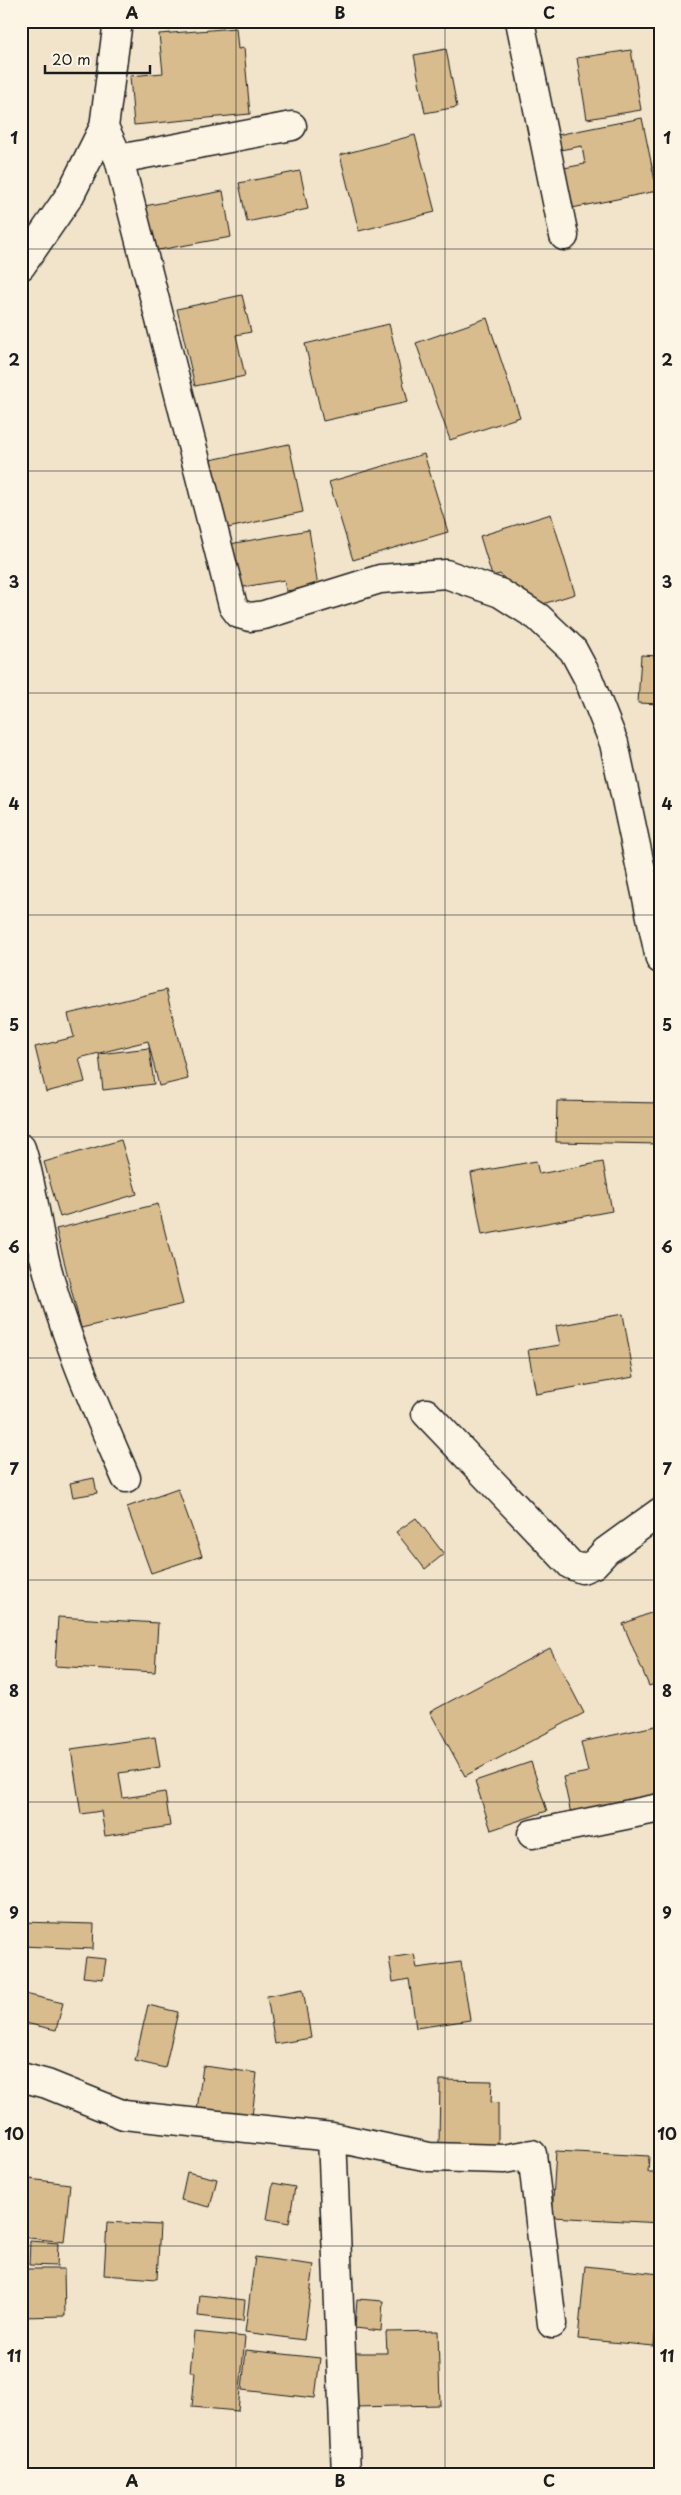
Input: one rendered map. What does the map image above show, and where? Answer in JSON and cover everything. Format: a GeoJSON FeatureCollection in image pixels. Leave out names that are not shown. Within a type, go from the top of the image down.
{"type":"FeatureCollection","features":[{"type":"Feature","properties":{"kind":"street"},"geometry":{"type":"LineString","coordinates":[[21,266],[70,195],[104,128],[118,21]]}},
{"type":"Feature","properties":{"kind":"street"},"geometry":{"type":"LineString","coordinates":[[520,21],[564,236]]}},
{"type":"Feature","properties":{"kind":"street"},"geometry":{"type":"LineString","coordinates":[[119,159],[292,126]]}},
{"type":"Feature","properties":{"kind":"street"},"geometry":{"type":"LineString","coordinates":[[104,128],[119,159],[233,606],[239,614],[257,616],[380,579],[446,574],[500,593],[538,617],[573,650],[588,678],[614,743],[660,960]]}},
{"type":"Feature","properties":{"kind":"street"},"geometry":{"type":"LineString","coordinates":[[21,1148],[31,1179],[42,1252],[53,1290],[84,1380],[126,1478]]}},
{"type":"Feature","properties":{"kind":"street"},"geometry":{"type":"LineString","coordinates":[[426,1413],[571,1565],[582,1569],[594,1564],[606,1551],[660,1512]]}},
{"type":"Feature","properties":{"kind":"street"},"geometry":{"type":"LineString","coordinates":[[532,1834],[660,1808]]}},
{"type":"Feature","properties":{"kind":"street"},"geometry":{"type":"LineString","coordinates":[[21,2077],[48,2084],[124,2115],[332,2137],[429,2157],[504,2159],[532,2154],[552,2324]]}},
{"type":"Feature","properties":{"kind":"street"},"geometry":{"type":"LineString","coordinates":[[332,2137],[346,2474]]}},
{"type":"Feature","properties":{"kind":"building"},"geometry":{"type":"Polygon","coordinates":[[[236,28],[238,49],[244,48],[250,114],[134,125],[130,76],[163,73],[159,34],[236,28]]]}},
{"type":"Feature","properties":{"kind":"building"},"geometry":{"type":"Polygon","coordinates":[[[446,49],[457,107],[425,113],[414,55],[446,49]]]}},
{"type":"Feature","properties":{"kind":"building"},"geometry":{"type":"Polygon","coordinates":[[[631,50],[641,110],[587,119],[577,58],[631,50]]]}},
{"type":"Feature","properties":{"kind":"building"},"geometry":{"type":"Polygon","coordinates":[[[642,118],[657,191],[572,208],[564,168],[585,164],[582,146],[560,150],[557,135],[642,118]]]}},
{"type":"Feature","properties":{"kind":"building"},"geometry":{"type":"Polygon","coordinates":[[[415,135],[435,212],[359,231],[340,155],[415,135]]]}},
{"type":"Feature","properties":{"kind":"building"},"geometry":{"type":"Polygon","coordinates":[[[300,171],[308,209],[247,222],[239,183],[300,171]]]}},
{"type":"Feature","properties":{"kind":"building"},"geometry":{"type":"Polygon","coordinates":[[[223,191],[231,237],[142,253],[134,208],[223,191]]]}},
{"type":"Feature","properties":{"kind":"building"},"geometry":{"type":"Polygon","coordinates":[[[242,295],[251,332],[236,335],[245,376],[195,386],[177,309],[242,295]]]}},
{"type":"Feature","properties":{"kind":"building"},"geometry":{"type":"Polygon","coordinates":[[[487,318],[520,417],[450,440],[416,343],[487,318]]]}},
{"type":"Feature","properties":{"kind":"building"},"geometry":{"type":"Polygon","coordinates":[[[389,324],[408,402],[323,421],[305,344],[389,324]]]}},
{"type":"Feature","properties":{"kind":"building"},"geometry":{"type":"Polygon","coordinates":[[[289,444],[303,512],[223,529],[210,460],[289,444]]]}},
{"type":"Feature","properties":{"kind":"building"},"geometry":{"type":"Polygon","coordinates":[[[424,454],[448,532],[353,560],[329,482],[424,454]]]}},
{"type":"Feature","properties":{"kind":"building"},"geometry":{"type":"Polygon","coordinates":[[[551,514],[575,594],[533,607],[500,574],[492,576],[480,536],[551,514]]]}},
{"type":"Feature","properties":{"kind":"building"},"geometry":{"type":"Polygon","coordinates":[[[309,530],[318,586],[286,591],[284,580],[232,589],[224,545],[309,530]]]}},
{"type":"Feature","properties":{"kind":"building"},"geometry":{"type":"Polygon","coordinates":[[[641,655],[660,656],[660,704],[638,703],[641,655]]]}},
{"type":"Feature","properties":{"kind":"building"},"geometry":{"type":"Polygon","coordinates":[[[166,990],[188,1079],[159,1086],[148,1041],[79,1058],[85,1082],[46,1092],[35,1047],[74,1037],[68,1014],[166,990]]]}},
{"type":"Feature","properties":{"kind":"building"},"geometry":{"type":"Polygon","coordinates":[[[149,1048],[154,1084],[103,1090],[99,1054],[149,1048]]]}},
{"type":"Feature","properties":{"kind":"building"},"geometry":{"type":"Polygon","coordinates":[[[557,1101],[660,1103],[660,1144],[556,1142],[557,1101]]]}},
{"type":"Feature","properties":{"kind":"building"},"geometry":{"type":"Polygon","coordinates":[[[121,1140],[137,1194],[60,1217],[44,1162],[121,1140]]]}},
{"type":"Feature","properties":{"kind":"building"},"geometry":{"type":"Polygon","coordinates":[[[536,1161],[539,1174],[603,1162],[612,1211],[482,1235],[471,1173],[536,1161]]]}},
{"type":"Feature","properties":{"kind":"building"},"geometry":{"type":"Polygon","coordinates":[[[158,1204],[183,1304],[81,1328],[56,1229],[158,1204]]]}},
{"type":"Feature","properties":{"kind":"building"},"geometry":{"type":"Polygon","coordinates":[[[623,1314],[634,1377],[536,1394],[528,1350],[560,1345],[556,1326],[623,1314]]]}},
{"type":"Feature","properties":{"kind":"building"},"geometry":{"type":"Polygon","coordinates":[[[94,1478],[97,1493],[73,1497],[70,1483],[94,1478]]]}},
{"type":"Feature","properties":{"kind":"building"},"geometry":{"type":"Polygon","coordinates":[[[178,1489],[202,1556],[151,1573],[127,1507],[178,1489]]]}},
{"type":"Feature","properties":{"kind":"building"},"geometry":{"type":"Polygon","coordinates":[[[416,1518],[444,1554],[425,1569],[396,1532],[416,1518]]]}},
{"type":"Feature","properties":{"kind":"building"},"geometry":{"type":"Polygon","coordinates":[[[660,1609],[660,1682],[649,1686],[623,1624],[660,1609]]]}},
{"type":"Feature","properties":{"kind":"building"},"geometry":{"type":"Polygon","coordinates":[[[58,1617],[158,1623],[155,1672],[55,1666],[58,1617]]]}},
{"type":"Feature","properties":{"kind":"building"},"geometry":{"type":"Polygon","coordinates":[[[550,1648],[584,1713],[465,1776],[430,1712],[550,1648]]]}},
{"type":"Feature","properties":{"kind":"building"},"geometry":{"type":"Polygon","coordinates":[[[660,1725],[660,1795],[571,1814],[563,1777],[588,1772],[581,1742],[660,1725]]]}},
{"type":"Feature","properties":{"kind":"building"},"geometry":{"type":"Polygon","coordinates":[[[155,1737],[160,1767],[119,1773],[123,1798],[165,1792],[170,1826],[105,1836],[101,1811],[81,1814],[71,1749],[155,1737]]]}},
{"type":"Feature","properties":{"kind":"building"},"geometry":{"type":"Polygon","coordinates":[[[531,1762],[547,1811],[491,1830],[475,1781],[531,1762]]]}},
{"type":"Feature","properties":{"kind":"building"},"geometry":{"type":"Polygon","coordinates":[[[21,1922],[94,1924],[93,1949],[21,1946],[21,1922]]]}},
{"type":"Feature","properties":{"kind":"building"},"geometry":{"type":"Polygon","coordinates":[[[414,1954],[417,1968],[461,1962],[470,2020],[416,2028],[409,1979],[393,1982],[389,1958],[414,1954]]]}},
{"type":"Feature","properties":{"kind":"building"},"geometry":{"type":"Polygon","coordinates":[[[86,1957],[106,1959],[103,1979],[83,1977],[86,1957]]]}},
{"type":"Feature","properties":{"kind":"building"},"geometry":{"type":"Polygon","coordinates":[[[303,1989],[311,2038],[275,2044],[267,1996],[303,1989]]]}},
{"type":"Feature","properties":{"kind":"building"},"geometry":{"type":"Polygon","coordinates":[[[21,1993],[63,2003],[56,2030],[21,2022],[21,1993]]]}},
{"type":"Feature","properties":{"kind":"building"},"geometry":{"type":"Polygon","coordinates":[[[148,2005],[178,2012],[165,2068],[135,2061],[148,2005]]]}},
{"type":"Feature","properties":{"kind":"building"},"geometry":{"type":"Polygon","coordinates":[[[203,2066],[257,2073],[252,2117],[197,2110],[203,2066]]]}},
{"type":"Feature","properties":{"kind":"building"},"geometry":{"type":"Polygon","coordinates":[[[440,2080],[492,2081],[491,2102],[498,2103],[498,2146],[439,2145],[440,2080]]]}},
{"type":"Feature","properties":{"kind":"building"},"geometry":{"type":"Polygon","coordinates":[[[556,2151],[649,2156],[648,2172],[660,2172],[660,2223],[552,2217],[556,2151]]]}},
{"type":"Feature","properties":{"kind":"building"},"geometry":{"type":"Polygon","coordinates":[[[187,2172],[217,2179],[210,2207],[181,2200],[187,2172]]]}},
{"type":"Feature","properties":{"kind":"building"},"geometry":{"type":"Polygon","coordinates":[[[21,2178],[70,2184],[64,2242],[21,2237],[21,2178]]]}},
{"type":"Feature","properties":{"kind":"building"},"geometry":{"type":"Polygon","coordinates":[[[273,2183],[295,2187],[289,2223],[267,2219],[273,2183]]]}},
{"type":"Feature","properties":{"kind":"building"},"geometry":{"type":"Polygon","coordinates":[[[107,2222],[160,2225],[157,2279],[104,2275],[107,2222]]]}},
{"type":"Feature","properties":{"kind":"building"},"geometry":{"type":"Polygon","coordinates":[[[30,2241],[58,2243],[57,2266],[29,2265],[30,2241]]]}},
{"type":"Feature","properties":{"kind":"building"},"geometry":{"type":"Polygon","coordinates":[[[255,2257],[314,2265],[304,2340],[245,2332],[255,2257]]]}},
{"type":"Feature","properties":{"kind":"building"},"geometry":{"type":"Polygon","coordinates":[[[585,2266],[660,2274],[654,2346],[578,2339],[585,2266]]]}},
{"type":"Feature","properties":{"kind":"building"},"geometry":{"type":"Polygon","coordinates":[[[21,2269],[64,2269],[65,2316],[21,2317],[21,2269]]]}},
{"type":"Feature","properties":{"kind":"building"},"geometry":{"type":"Polygon","coordinates":[[[200,2295],[245,2300],[243,2321],[198,2316],[200,2295]]]}},
{"type":"Feature","properties":{"kind":"building"},"geometry":{"type":"Polygon","coordinates":[[[357,2299],[383,2301],[381,2331],[355,2328],[357,2299]]]}},
{"type":"Feature","properties":{"kind":"building"},"geometry":{"type":"Polygon","coordinates":[[[438,2331],[440,2405],[355,2407],[354,2353],[387,2353],[386,2332],[438,2331]]]}},
{"type":"Feature","properties":{"kind":"building"},"geometry":{"type":"Polygon","coordinates":[[[194,2332],[245,2337],[238,2411],[192,2407],[195,2372],[190,2372],[194,2332]]]}},
{"type":"Feature","properties":{"kind":"building"},"geometry":{"type":"Polygon","coordinates":[[[246,2350],[320,2358],[315,2398],[242,2390],[246,2350]]]}}]}
